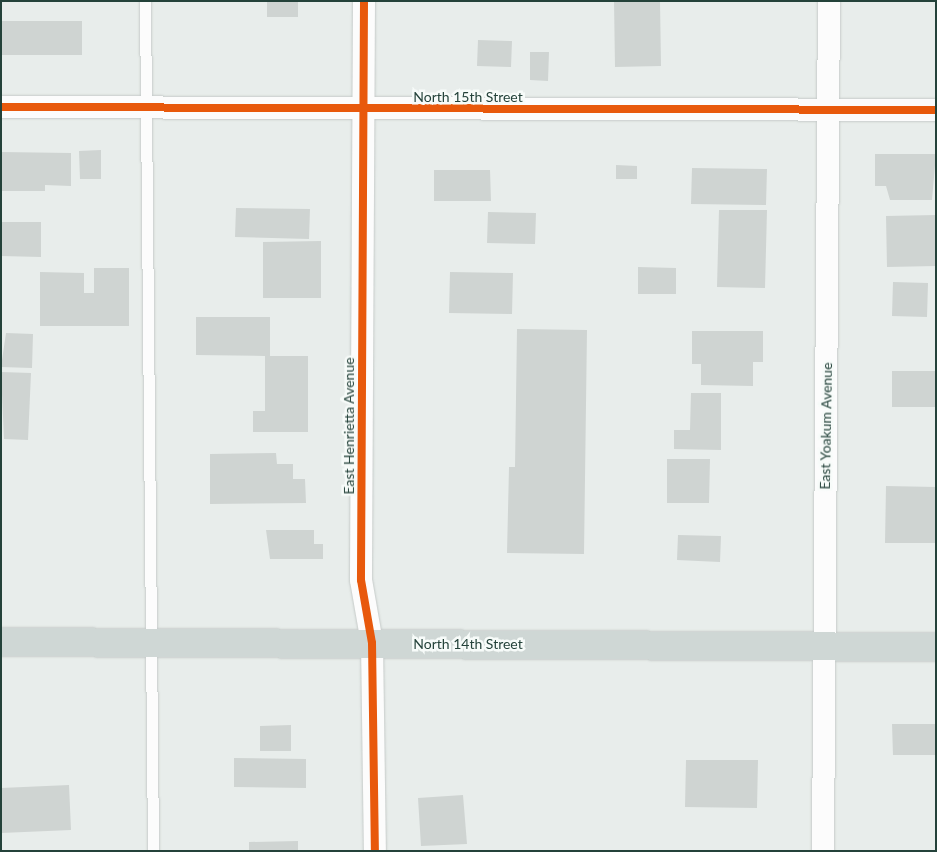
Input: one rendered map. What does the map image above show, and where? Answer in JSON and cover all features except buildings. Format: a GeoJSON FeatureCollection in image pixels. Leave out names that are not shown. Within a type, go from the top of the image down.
{"type":"FeatureCollection","features":[{"type":"Feature","properties":{"kind":"main road","name":"North 14th Street"},"geometry":{"type":"LineString","coordinates":[[1,642],[154,645],[372,643],[936,647]]}},
{"type":"Feature","properties":{"kind":"street","name":"East Henrietta Avenue"},"geometry":{"type":"LineString","coordinates":[[364,1],[361,580],[372,643],[375,851]]}},
{"type":"Feature","properties":{"kind":"street","name":"East Yoakum Avenue"},"geometry":{"type":"LineString","coordinates":[[823,851],[829,1]]}},
{"type":"Feature","properties":{"kind":"street","name":"North 15th Street"},"geometry":{"type":"LineString","coordinates":[[1,108],[936,110]]}},
{"type":"Feature","properties":{"kind":"lane"},"geometry":{"type":"LineString","coordinates":[[145,1],[154,645],[154,851]]}},
{"type":"Feature","properties":{"kind":"cycle path"},"geometry":{"type":"LineString","coordinates":[[364,1],[361,580],[372,643],[375,851]]}},
{"type":"Feature","properties":{"kind":"cycle path"},"geometry":{"type":"LineString","coordinates":[[1,107],[936,110]]}}]}
